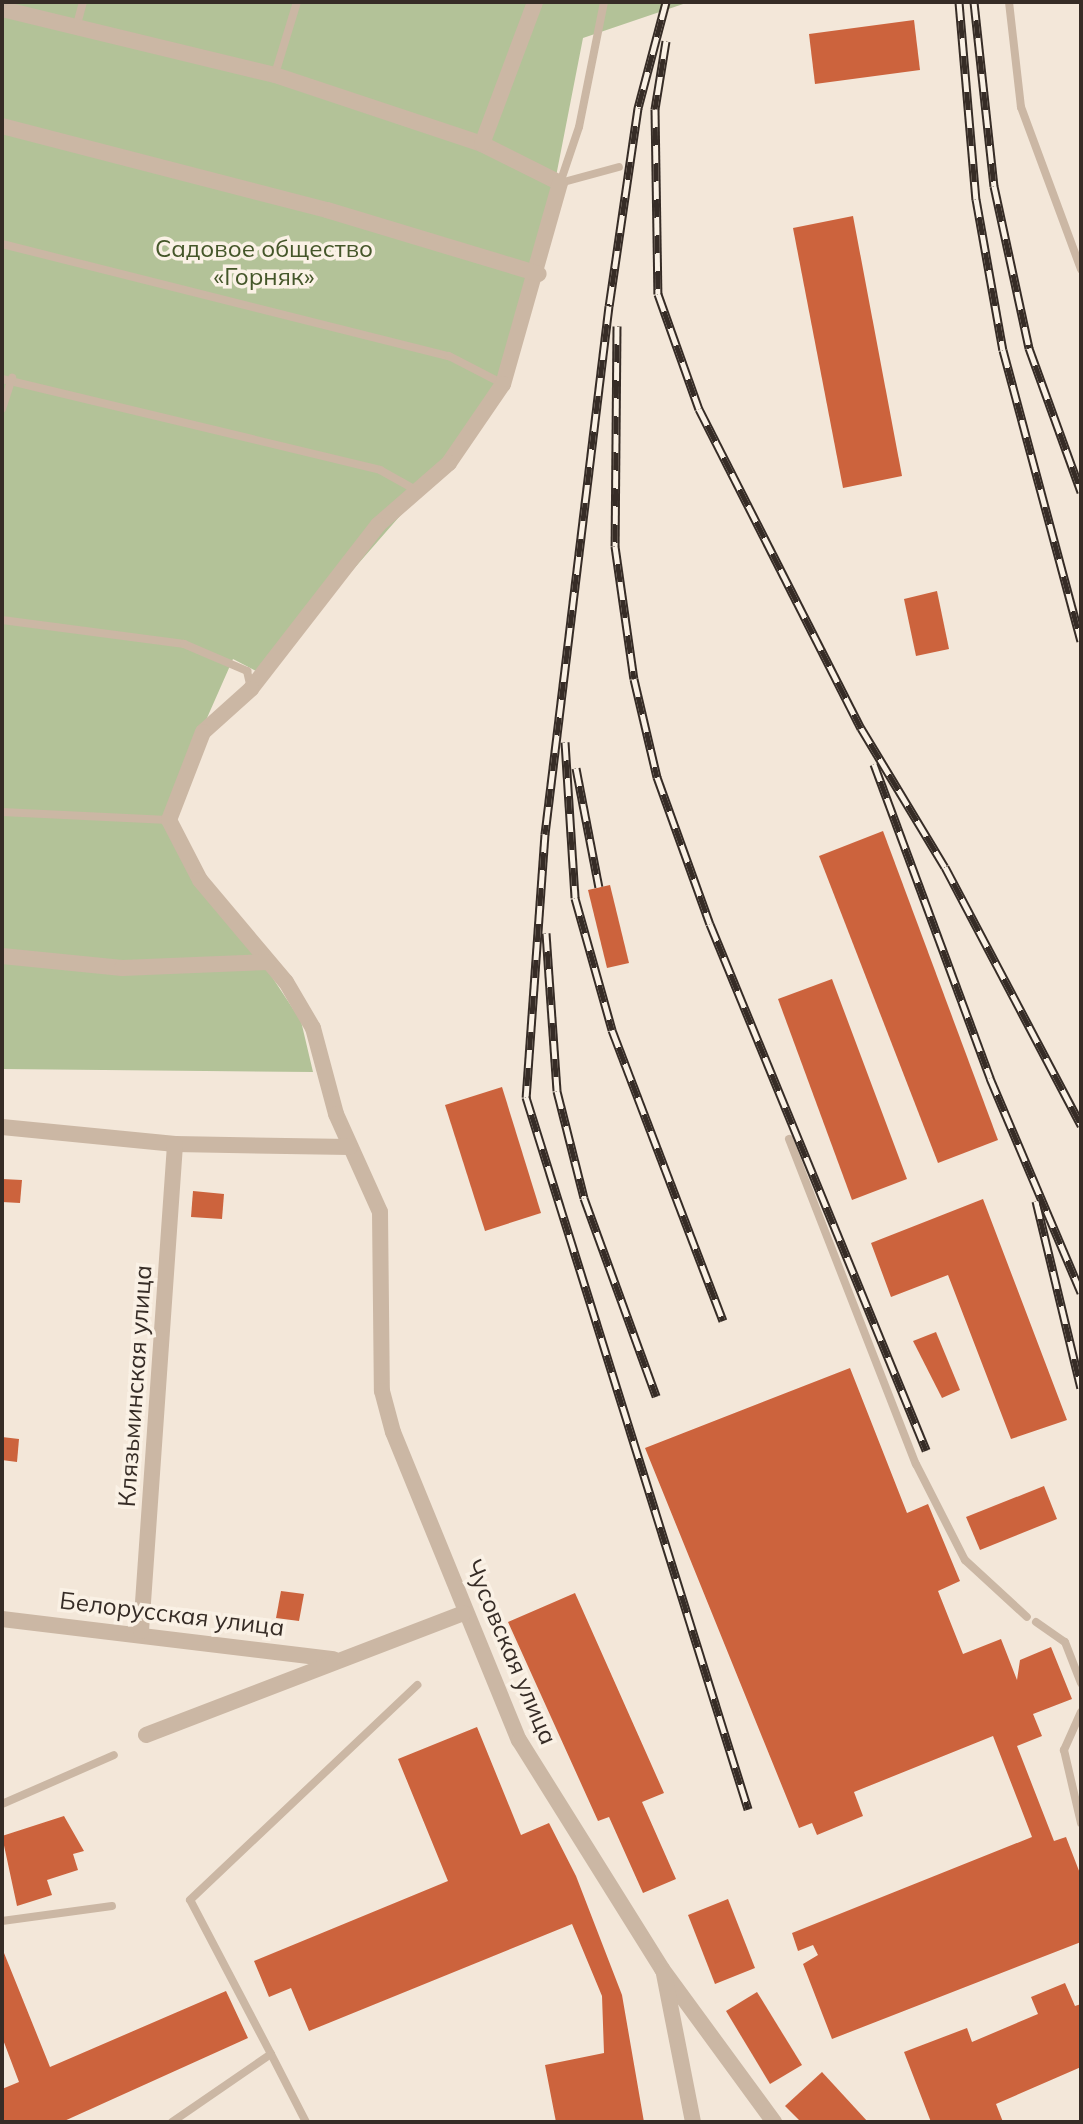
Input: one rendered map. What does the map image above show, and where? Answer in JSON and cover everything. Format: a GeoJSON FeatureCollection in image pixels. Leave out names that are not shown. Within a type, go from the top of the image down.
{"type":"FeatureCollection","features":[{"type":"Feature","properties":{"kind":"street"},"geometry":{"type":"LineString","coordinates":[[482,144],[535,2]]}},
{"type":"Feature","properties":{"kind":"street"},"geometry":{"type":"LineString","coordinates":[[2,9],[275,75],[482,144],[560,183],[539,274],[503,384],[449,463],[378,525],[251,689],[191,750],[169,820]]}},
{"type":"Feature","properties":{"kind":"street"},"geometry":{"type":"LineString","coordinates":[[2,126],[327,210],[539,274]]}},
{"type":"Feature","properties":{"kind":"street","name":"Чусовская улица"},"geometry":{"type":"LineString","coordinates":[[169,820],[200,880],[268,962],[313,1028],[350,1147],[380,1212],[382,1391],[463,1613],[519,1740],[662,1969],[774,2122]]}},
{"type":"Feature","properties":{"kind":"street"},"geometry":{"type":"LineString","coordinates":[[2,956],[122,968],[268,962]]}},
{"type":"Feature","properties":{"kind":"street"},"geometry":{"type":"LineString","coordinates":[[2,1127],[175,1144],[350,1147]]}},
{"type":"Feature","properties":{"kind":"street","name":"Клязьминская улица"},"geometry":{"type":"LineString","coordinates":[[141,1631],[175,1144]]}},
{"type":"Feature","properties":{"kind":"street"},"geometry":{"type":"LineString","coordinates":[[146,1735],[463,1613]]}},
{"type":"Feature","properties":{"kind":"street","name":"Белорусская улица"},"geometry":{"type":"LineString","coordinates":[[2,1619],[141,1631],[336,1660]]}},
{"type":"Feature","properties":{"kind":"street"},"geometry":{"type":"LineString","coordinates":[[662,1969],[693,2122]]}},
{"type":"Feature","properties":{"kind":"lane"},"geometry":{"type":"LineString","coordinates":[[76,28],[83,2]]}},
{"type":"Feature","properties":{"kind":"lane"},"geometry":{"type":"LineString","coordinates":[[275,75],[297,2]]}},
{"type":"Feature","properties":{"kind":"lane"},"geometry":{"type":"LineString","coordinates":[[560,183],[579,127],[604,2]]}},
{"type":"Feature","properties":{"kind":"lane"},"geometry":{"type":"LineString","coordinates":[[1009,2],[1021,107],[1081,269]]}},
{"type":"Feature","properties":{"kind":"lane"},"geometry":{"type":"LineString","coordinates":[[560,183],[619,167]]}},
{"type":"Feature","properties":{"kind":"lane"},"geometry":{"type":"LineString","coordinates":[[2,244],[449,356],[503,384]]}},
{"type":"Feature","properties":{"kind":"lane"},"geometry":{"type":"LineString","coordinates":[[2,379],[12,378],[380,470],[416,490]]}},
{"type":"Feature","properties":{"kind":"lane"},"geometry":{"type":"LineString","coordinates":[[2,409],[12,378]]}},
{"type":"Feature","properties":{"kind":"lane"},"geometry":{"type":"LineString","coordinates":[[2,620],[184,644],[247,671],[251,689]]}},
{"type":"Feature","properties":{"kind":"lane"},"geometry":{"type":"LineString","coordinates":[[2,812],[169,820]]}},
{"type":"Feature","properties":{"kind":"lane"},"geometry":{"type":"LineString","coordinates":[[789,1139],[916,1464],[965,1560],[1027,1617]]}},
{"type":"Feature","properties":{"kind":"lane"},"geometry":{"type":"LineString","coordinates":[[1036,1622],[1065,1642],[1081,1683]]}},
{"type":"Feature","properties":{"kind":"lane"},"geometry":{"type":"LineString","coordinates":[[306,2122],[190,1900],[417,1685]]}},
{"type":"Feature","properties":{"kind":"lane"},"geometry":{"type":"LineString","coordinates":[[1081,1712],[1064,1750],[1081,1823]]}},
{"type":"Feature","properties":{"kind":"lane"},"geometry":{"type":"LineString","coordinates":[[2,1804],[114,1755]]}},
{"type":"Feature","properties":{"kind":"lane"},"geometry":{"type":"LineString","coordinates":[[2,1921],[112,1906]]}},
{"type":"Feature","properties":{"kind":"lane"},"geometry":{"type":"LineString","coordinates":[[172,2122],[271,2054]]}},
{"type":"Feature","properties":{"kind":"green space","name":"Садовое общество «Горняк»"},"geometry":{"type":"Polygon","coordinates":[[[2,2],[689,2],[583,38],[552,197],[505,370],[447,462],[262,674],[233,659],[177,786],[169,820],[301,1021],[313,1072],[2,1069],[2,2]]]}},
{"type":"Feature","properties":{"kind":"building"},"geometry":{"type":"Polygon","coordinates":[[[914,20],[920,70],[815,84],[809,34],[914,20]]]}},
{"type":"Feature","properties":{"kind":"building"},"geometry":{"type":"Polygon","coordinates":[[[853,216],[902,476],[843,488],[793,228],[853,216]]]}},
{"type":"Feature","properties":{"kind":"building"},"geometry":{"type":"Polygon","coordinates":[[[937,591],[949,649],[916,656],[904,599],[937,591]]]}},
{"type":"Feature","properties":{"kind":"building"},"geometry":{"type":"Polygon","coordinates":[[[883,831],[998,1140],[938,1163],[819,856],[883,831]]]}},
{"type":"Feature","properties":{"kind":"building"},"geometry":{"type":"Polygon","coordinates":[[[610,885],[629,963],[607,968],[588,890],[610,885]]]}},
{"type":"Feature","properties":{"kind":"building"},"geometry":{"type":"Polygon","coordinates":[[[832,979],[907,1179],[852,1200],[778,999],[832,979]]]}},
{"type":"Feature","properties":{"kind":"building"},"geometry":{"type":"Polygon","coordinates":[[[502,1087],[541,1213],[485,1231],[445,1105],[502,1087]]]}},
{"type":"Feature","properties":{"kind":"building"},"geometry":{"type":"Polygon","coordinates":[[[2,1179],[22,1180],[20,1203],[2,1202],[2,1179]]]}},
{"type":"Feature","properties":{"kind":"building"},"geometry":{"type":"Polygon","coordinates":[[[193,1191],[224,1194],[222,1219],[191,1217],[193,1191]]]}},
{"type":"Feature","properties":{"kind":"building"},"geometry":{"type":"Polygon","coordinates":[[[983,1199],[1067,1420],[1011,1439],[948,1275],[891,1297],[871,1243],[983,1199]]]}},
{"type":"Feature","properties":{"kind":"building"},"geometry":{"type":"Polygon","coordinates":[[[936,1332],[960,1390],[942,1398],[913,1341],[936,1332]]]}},
{"type":"Feature","properties":{"kind":"building"},"geometry":{"type":"Polygon","coordinates":[[[850,1368],[907,1513],[928,1504],[960,1581],[938,1591],[963,1654],[1001,1639],[1017,1680],[1020,1660],[1051,1647],[1072,1699],[1033,1714],[1042,1736],[1017,1746],[1054,1841],[1066,1837],[1081,1876],[1081,1942],[832,2039],[803,1964],[818,1955],[813,1945],[798,1951],[792,1933],[1032,1837],[993,1736],[854,1792],[863,1816],[817,1835],[812,1823],[799,1828],[645,1448],[850,1368]]]}},
{"type":"Feature","properties":{"kind":"building"},"geometry":{"type":"Polygon","coordinates":[[[2,1437],[19,1439],[17,1462],[2,1460],[2,1437]]]}},
{"type":"Feature","properties":{"kind":"building"},"geometry":{"type":"Polygon","coordinates":[[[1044,1486],[1057,1519],[980,1550],[966,1517],[1044,1486]]]}},
{"type":"Feature","properties":{"kind":"building"},"geometry":{"type":"Polygon","coordinates":[[[281,1591],[304,1594],[299,1621],[276,1618],[281,1591]]]}},
{"type":"Feature","properties":{"kind":"building"},"geometry":{"type":"Polygon","coordinates":[[[575,1593],[664,1793],[642,1802],[676,1879],[643,1893],[609,1817],[598,1821],[508,1622],[575,1593]]]}},
{"type":"Feature","properties":{"kind":"building"},"geometry":{"type":"Polygon","coordinates":[[[477,1727],[521,1835],[549,1823],[576,1876],[622,1995],[644,2122],[556,2122],[545,2065],[604,2053],[602,1996],[572,1924],[309,2031],[291,1988],[269,1997],[254,1961],[448,1881],[398,1759],[477,1727]]]}},
{"type":"Feature","properties":{"kind":"building"},"geometry":{"type":"Polygon","coordinates":[[[64,1816],[84,1851],[73,1854],[78,1870],[47,1880],[52,1895],[17,1906],[2,1836],[64,1816]]]}},
{"type":"Feature","properties":{"kind":"building"},"geometry":{"type":"Polygon","coordinates":[[[728,1899],[755,1968],[715,1984],[688,1915],[728,1899]]]}},
{"type":"Feature","properties":{"kind":"building"},"geometry":{"type":"Polygon","coordinates":[[[2,1948],[50,2067],[226,1991],[248,2038],[62,2122],[2,2122],[2,2089],[19,2082],[2,2037],[2,1948]]]}},
{"type":"Feature","properties":{"kind":"building"},"geometry":{"type":"Polygon","coordinates":[[[1065,1983],[1075,2006],[1081,2004],[1081,2067],[996,2104],[1003,2122],[931,2122],[904,2052],[967,2028],[972,2042],[1038,2014],[1031,1997],[1065,1983]]]}},
{"type":"Feature","properties":{"kind":"building"},"geometry":{"type":"Polygon","coordinates":[[[757,1992],[802,2065],[770,2084],[726,2011],[757,1992]]]}},
{"type":"Feature","properties":{"kind":"building"},"geometry":{"type":"Polygon","coordinates":[[[822,2072],[868,2122],[801,2122],[785,2106],[822,2072]]]}},
{"type":"Feature","properties":{"kind":"railway"},"geometry":{"type":"LineString","coordinates":[[666,2],[638,108],[609,306],[545,834],[526,1097],[748,1809]]}},
{"type":"Feature","properties":{"kind":"railway"},"geometry":{"type":"LineString","coordinates":[[959,2],[976,199],[1003,350],[1081,641]]}},
{"type":"Feature","properties":{"kind":"railway"},"geometry":{"type":"LineString","coordinates":[[974,2],[994,186],[1029,348],[1081,492]]}},
{"type":"Feature","properties":{"kind":"railway"},"geometry":{"type":"LineString","coordinates":[[666,41],[655,109],[658,294],[699,409],[861,728],[945,867],[1081,1125]]}},
{"type":"Feature","properties":{"kind":"railway"},"geometry":{"type":"LineString","coordinates":[[617,326],[615,546],[634,679],[657,777],[710,924],[926,1450]]}},
{"type":"Feature","properties":{"kind":"railway"},"geometry":{"type":"LineString","coordinates":[[565,742],[575,898],[612,1030],[723,1320]]}},
{"type":"Feature","properties":{"kind":"railway"},"geometry":{"type":"LineString","coordinates":[[874,764],[990,1078],[1081,1292]]}},
{"type":"Feature","properties":{"kind":"railway"},"geometry":{"type":"LineString","coordinates":[[576,768],[599,887]]}},
{"type":"Feature","properties":{"kind":"railway"},"geometry":{"type":"LineString","coordinates":[[546,933],[557,1091],[584,1198],[656,1396]]}},
{"type":"Feature","properties":{"kind":"railway"},"geometry":{"type":"LineString","coordinates":[[1036,1201],[1081,1388]]}}]}
